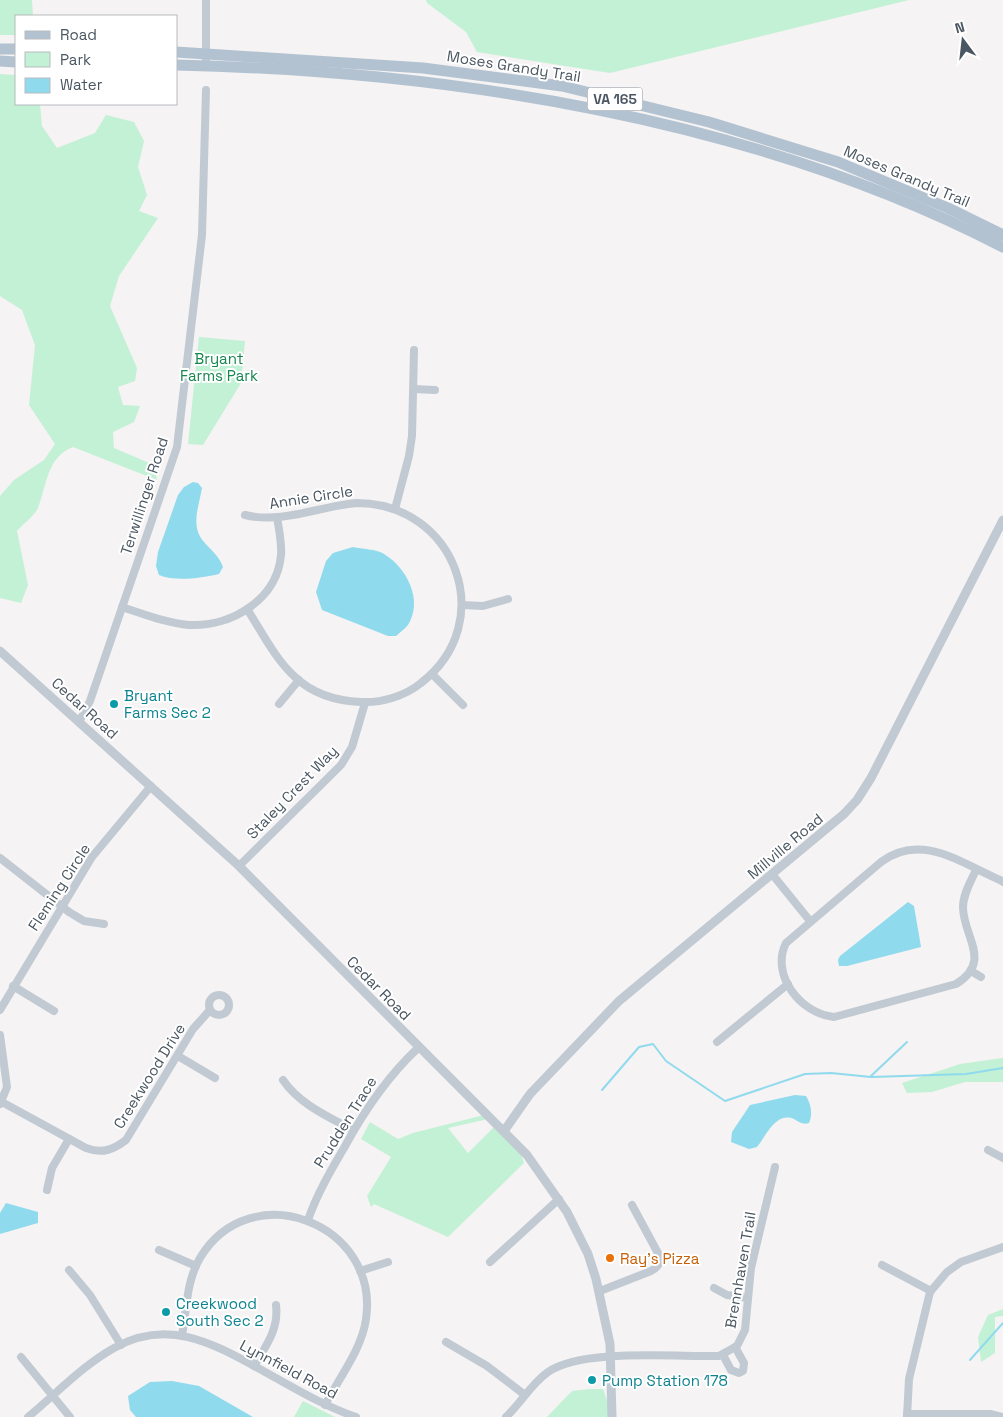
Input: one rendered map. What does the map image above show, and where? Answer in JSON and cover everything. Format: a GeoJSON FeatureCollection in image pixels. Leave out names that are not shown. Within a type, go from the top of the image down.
{"type":"FeatureCollection","features":[{"type":"Feature","properties":{"kind":"main road"},"geometry":{"type":"LineString","coordinates":[[0,49],[15,49]]}},
{"type":"Feature","properties":{"kind":"main road","name":"Moses Grandy Trail"},"geometry":{"type":"LineString","coordinates":[[178,52],[423,68],[562,86],[709,122],[838,162],[948,208],[1003,235]]}},
{"type":"Feature","properties":{"kind":"main road"},"geometry":{"type":"LineString","coordinates":[[0,61],[15,62]]}},
{"type":"Feature","properties":{"kind":"main road","name":"Moses Grandy Trail"},"geometry":{"type":"LineString","coordinates":[[178,65],[281,69],[458,86],[579,105],[680,128],[800,164],[881,191],[1003,246]]}},
{"type":"Feature","properties":{"kind":"street"},"geometry":{"type":"LineString","coordinates":[[206,0],[206,66]]}},
{"type":"Feature","properties":{"kind":"street","name":"Terwillinger Road"},"geometry":{"type":"LineString","coordinates":[[79,722],[90,701],[177,446],[202,235],[206,90]]}},
{"type":"Feature","properties":{"kind":"street"},"geometry":{"type":"LineString","coordinates":[[395,509],[409,456],[414,390],[414,350]]}},
{"type":"Feature","properties":{"kind":"street"},"geometry":{"type":"LineString","coordinates":[[414,390],[434,390]]}},
{"type":"Feature","properties":{"kind":"street","name":"Annie Circle"},"geometry":{"type":"LineString","coordinates":[[245,515],[260,519],[357,503],[375,504],[395,509],[422,524],[443,544],[459,577],[462,605],[458,630],[449,652],[432,674],[407,692],[388,699],[365,703],[330,698],[299,680],[277,656],[247,609]]}},
{"type":"Feature","properties":{"kind":"street"},"geometry":{"type":"LineString","coordinates":[[122,607],[172,622],[194,625],[219,621],[247,609],[266,592],[279,567],[281,540],[277,517]]}},
{"type":"Feature","properties":{"kind":"street","name":"Millville Road"},"geometry":{"type":"LineString","coordinates":[[504,1131],[530,1094],[605,1014],[844,814],[861,794],[1003,520]]}},
{"type":"Feature","properties":{"kind":"street"},"geometry":{"type":"LineString","coordinates":[[462,605],[483,606],[508,599]]}},
{"type":"Feature","properties":{"kind":"street","name":"Cedar Road"},"geometry":{"type":"LineString","coordinates":[[0,651],[239,866],[418,1048],[528,1155],[559,1199],[580,1236],[600,1291],[611,1357],[612,1417]]}},
{"type":"Feature","properties":{"kind":"street"},"geometry":{"type":"LineString","coordinates":[[432,674],[463,705]]}},
{"type":"Feature","properties":{"kind":"street"},"geometry":{"type":"LineString","coordinates":[[279,704],[299,680]]}},
{"type":"Feature","properties":{"kind":"street","name":"Staley Crest Way"},"geometry":{"type":"LineString","coordinates":[[239,866],[340,765],[352,748],[365,703]]}},
{"type":"Feature","properties":{"kind":"street","name":"Fleming Circle"},"geometry":{"type":"LineString","coordinates":[[0,1010],[92,857],[150,786]]}},
{"type":"Feature","properties":{"kind":"street"},"geometry":{"type":"LineString","coordinates":[[976,870],[963,905],[975,952],[970,971],[962,980],[950,987],[834,1017],[816,1014],[788,984],[781,967],[783,950],[791,938],[885,859],[905,849],[928,850],[976,870],[1003,882]]}},
{"type":"Feature","properties":{"kind":"street"},"geometry":{"type":"LineString","coordinates":[[0,858],[61,906],[84,921],[104,924]]}},
{"type":"Feature","properties":{"kind":"street"},"geometry":{"type":"LineString","coordinates":[[772,874],[810,921]]}},
{"type":"Feature","properties":{"kind":"street"},"geometry":{"type":"LineString","coordinates":[[970,971],[981,977]]}},
{"type":"Feature","properties":{"kind":"street"},"geometry":{"type":"LineString","coordinates":[[717,1042],[788,984]]}},
{"type":"Feature","properties":{"kind":"street"},"geometry":{"type":"LineString","coordinates":[[13,986],[54,1011]]}},
{"type":"Feature","properties":{"kind":"street","name":"Creekwood Drive"},"geometry":{"type":"LineString","coordinates":[[0,1102],[96,1152],[107,1151],[126,1140],[193,1029],[210,1010]]}},
{"type":"Feature","properties":{"kind":"street"},"geometry":{"type":"LineString","coordinates":[[0,1035],[7,1081],[6,1092],[0,1102]]}},
{"type":"Feature","properties":{"kind":"street","name":"Prudden Trace"},"geometry":{"type":"LineString","coordinates":[[308,1220],[315,1197],[354,1130],[388,1079],[418,1048]]}},
{"type":"Feature","properties":{"kind":"street"},"geometry":{"type":"LineString","coordinates":[[178,1056],[215,1078]]}},
{"type":"Feature","properties":{"kind":"street"},"geometry":{"type":"LineString","coordinates":[[283,1080],[290,1091],[354,1130]]}},
{"type":"Feature","properties":{"kind":"street"},"geometry":{"type":"LineString","coordinates":[[47,1190],[52,1168],[69,1139]]}},
{"type":"Feature","properties":{"kind":"street"},"geometry":{"type":"LineString","coordinates":[[988,1150],[1003,1158]]}},
{"type":"Feature","properties":{"kind":"street","name":"Brennhaven Trail"},"geometry":{"type":"LineString","coordinates":[[735,1347],[744,1363],[743,1370],[739,1372],[731,1370],[723,1355],[735,1347],[745,1330],[751,1268],[775,1167]]}},
{"type":"Feature","properties":{"kind":"street"},"geometry":{"type":"LineString","coordinates":[[490,1262],[559,1199]]}},
{"type":"Feature","properties":{"kind":"street"},"geometry":{"type":"LineString","coordinates":[[600,1291],[651,1271],[657,1268],[660,1263],[659,1254],[632,1205]]}},
{"type":"Feature","properties":{"kind":"street"},"geometry":{"type":"LineString","coordinates":[[182,1336],[187,1295],[196,1266],[200,1258],[216,1239],[238,1224],[275,1215],[308,1220],[319,1225],[340,1240],[356,1261],[367,1298],[366,1321],[352,1355],[325,1405]]}},
{"type":"Feature","properties":{"kind":"street"},"geometry":{"type":"LineString","coordinates":[[1003,1247],[961,1262],[947,1272],[931,1290],[909,1379],[907,1415],[990,1414],[1003,1417]]}},
{"type":"Feature","properties":{"kind":"street"},"geometry":{"type":"LineString","coordinates":[[159,1250],[196,1266]]}},
{"type":"Feature","properties":{"kind":"street"},"geometry":{"type":"LineString","coordinates":[[360,1271],[388,1262]]}},
{"type":"Feature","properties":{"kind":"street"},"geometry":{"type":"LineString","coordinates":[[882,1265],[931,1290]]}},
{"type":"Feature","properties":{"kind":"street"},"geometry":{"type":"LineString","coordinates":[[69,1270],[90,1295],[121,1345]]}},
{"type":"Feature","properties":{"kind":"street"},"geometry":{"type":"LineString","coordinates":[[714,1288],[727,1295],[748,1298]]}},
{"type":"Feature","properties":{"kind":"street"},"geometry":{"type":"LineString","coordinates":[[254,1366],[275,1330],[277,1322],[276,1305]]}},
{"type":"Feature","properties":{"kind":"street","name":"Lynnfield Road"},"geometry":{"type":"LineString","coordinates":[[28,1417],[52,1395],[97,1360],[121,1345],[150,1336],[182,1336],[202,1339],[216,1345],[325,1405],[356,1417]]}},
{"type":"Feature","properties":{"kind":"street"},"geometry":{"type":"LineString","coordinates":[[446,1342],[487,1366],[526,1395]]}},
{"type":"Feature","properties":{"kind":"street"},"geometry":{"type":"LineString","coordinates":[[506,1417],[541,1377],[559,1366],[578,1360],[611,1357],[723,1355]]}},
{"type":"Feature","properties":{"kind":"street"},"geometry":{"type":"LineString","coordinates":[[21,1358],[70,1417]]}},
{"type":"Feature","properties":{"kind":"green space"},"geometry":{"type":"Polygon","coordinates":[[[0,0],[32,0],[33,15],[15,15],[15,35],[0,35],[0,0]]]}},
{"type":"Feature","properties":{"kind":"green space"},"geometry":{"type":"Polygon","coordinates":[[[426,0],[909,0],[610,73],[477,52],[466,32],[427,3],[426,0]]]}},
{"type":"Feature","properties":{"kind":"green space"},"geometry":{"type":"Polygon","coordinates":[[[0,74],[15,75],[15,105],[40,105],[42,126],[57,148],[95,133],[106,115],[134,122],[144,141],[138,167],[147,195],[139,211],[158,218],[119,276],[110,306],[137,368],[135,381],[118,387],[123,405],[140,406],[134,422],[113,432],[114,448],[154,465],[157,480],[73,447],[58,457],[49,472],[38,508],[17,531],[28,585],[21,603],[0,598],[0,496],[14,480],[44,460],[55,444],[29,405],[35,345],[22,310],[0,296],[0,74]]]}},
{"type":"Feature","properties":{"kind":"green space","name":"Bryant Farms Park"},"geometry":{"type":"Polygon","coordinates":[[[199,337],[245,341],[241,383],[203,445],[188,444],[199,337]]]}},
{"type":"Feature","properties":{"kind":"green space"},"geometry":{"type":"Polygon","coordinates":[[[1003,1058],[1003,1082],[965,1082],[932,1092],[907,1093],[902,1083],[960,1064],[1003,1058]]]}},
{"type":"Feature","properties":{"kind":"green space"},"geometry":{"type":"Polygon","coordinates":[[[484,1115],[488,1119],[448,1128],[468,1153],[495,1126],[521,1154],[524,1163],[448,1237],[374,1204],[371,1207],[367,1196],[391,1157],[361,1139],[370,1122],[398,1139],[413,1133],[484,1115]]]}},
{"type":"Feature","properties":{"kind":"green space"},"geometry":{"type":"Polygon","coordinates":[[[1003,1309],[1003,1316],[995,1317],[995,1353],[981,1362],[978,1337],[988,1315],[1003,1309]]]}},
{"type":"Feature","properties":{"kind":"green space"},"geometry":{"type":"Polygon","coordinates":[[[603,1389],[613,1417],[547,1417],[572,1391],[603,1389]]]}},
{"type":"Feature","properties":{"kind":"green space"},"geometry":{"type":"Polygon","coordinates":[[[303,1401],[335,1417],[294,1417],[303,1401]]]}},
{"type":"Feature","properties":{"kind":"water"},"geometry":{"type":"Polygon","coordinates":[[[193,482],[198,483],[202,488],[196,523],[197,530],[223,567],[219,574],[205,577],[181,579],[165,577],[159,575],[156,566],[158,552],[178,495],[184,487],[193,482]]]}},
{"type":"Feature","properties":{"kind":"water"},"geometry":{"type":"Polygon","coordinates":[[[353,547],[384,554],[399,567],[410,585],[414,605],[412,615],[408,625],[396,636],[388,636],[322,610],[316,592],[326,561],[333,553],[353,547]]]}},
{"type":"Feature","properties":{"kind":"water"},"geometry":{"type":"Polygon","coordinates":[[[908,902],[914,906],[921,947],[847,966],[839,966],[838,960],[840,956],[908,902]]]}},
{"type":"Feature","properties":{"kind":"water"},"geometry":{"type":"Polygon","coordinates":[[[795,1095],[806,1096],[808,1099],[811,1113],[809,1123],[799,1122],[788,1117],[782,1118],[772,1126],[757,1147],[749,1149],[731,1142],[732,1132],[750,1105],[795,1095]]]}},
{"type":"Feature","properties":{"kind":"water"},"geometry":{"type":"Polygon","coordinates":[[[6,1203],[38,1212],[38,1223],[0,1234],[0,1213],[6,1203]]]}},
{"type":"Feature","properties":{"kind":"water"},"geometry":{"type":"Polygon","coordinates":[[[172,1381],[199,1386],[253,1417],[136,1417],[130,1410],[128,1396],[150,1382],[172,1381]]]}},
{"type":"Feature","properties":{"kind":"waterway"},"geometry":{"type":"LineString","coordinates":[[871,1076],[907,1042]]}},
{"type":"Feature","properties":{"kind":"waterway"},"geometry":{"type":"LineString","coordinates":[[602,1090],[639,1047],[653,1044],[666,1061],[725,1101],[805,1074],[831,1073],[871,1077],[966,1074],[1003,1068]]}},
{"type":"Feature","properties":{"kind":"waterway"},"geometry":{"type":"LineString","coordinates":[[970,1360],[1003,1323]]}},
{"type":"Feature","properties":{"kind":"place","name":"Bryant Farms Sec 2"},"geometry":{"type":"Point","coordinates":[114,704]}},
{"type":"Feature","properties":{"kind":"place","name":"Ray's Pizza"},"geometry":{"type":"Point","coordinates":[610,1258]}},
{"type":"Feature","properties":{"kind":"place","name":"Creekwood South Sec 2"},"geometry":{"type":"Point","coordinates":[166,1312]}},
{"type":"Feature","properties":{"kind":"place","name":"Pump Station 178"},"geometry":{"type":"Point","coordinates":[592,1380]}}]}
